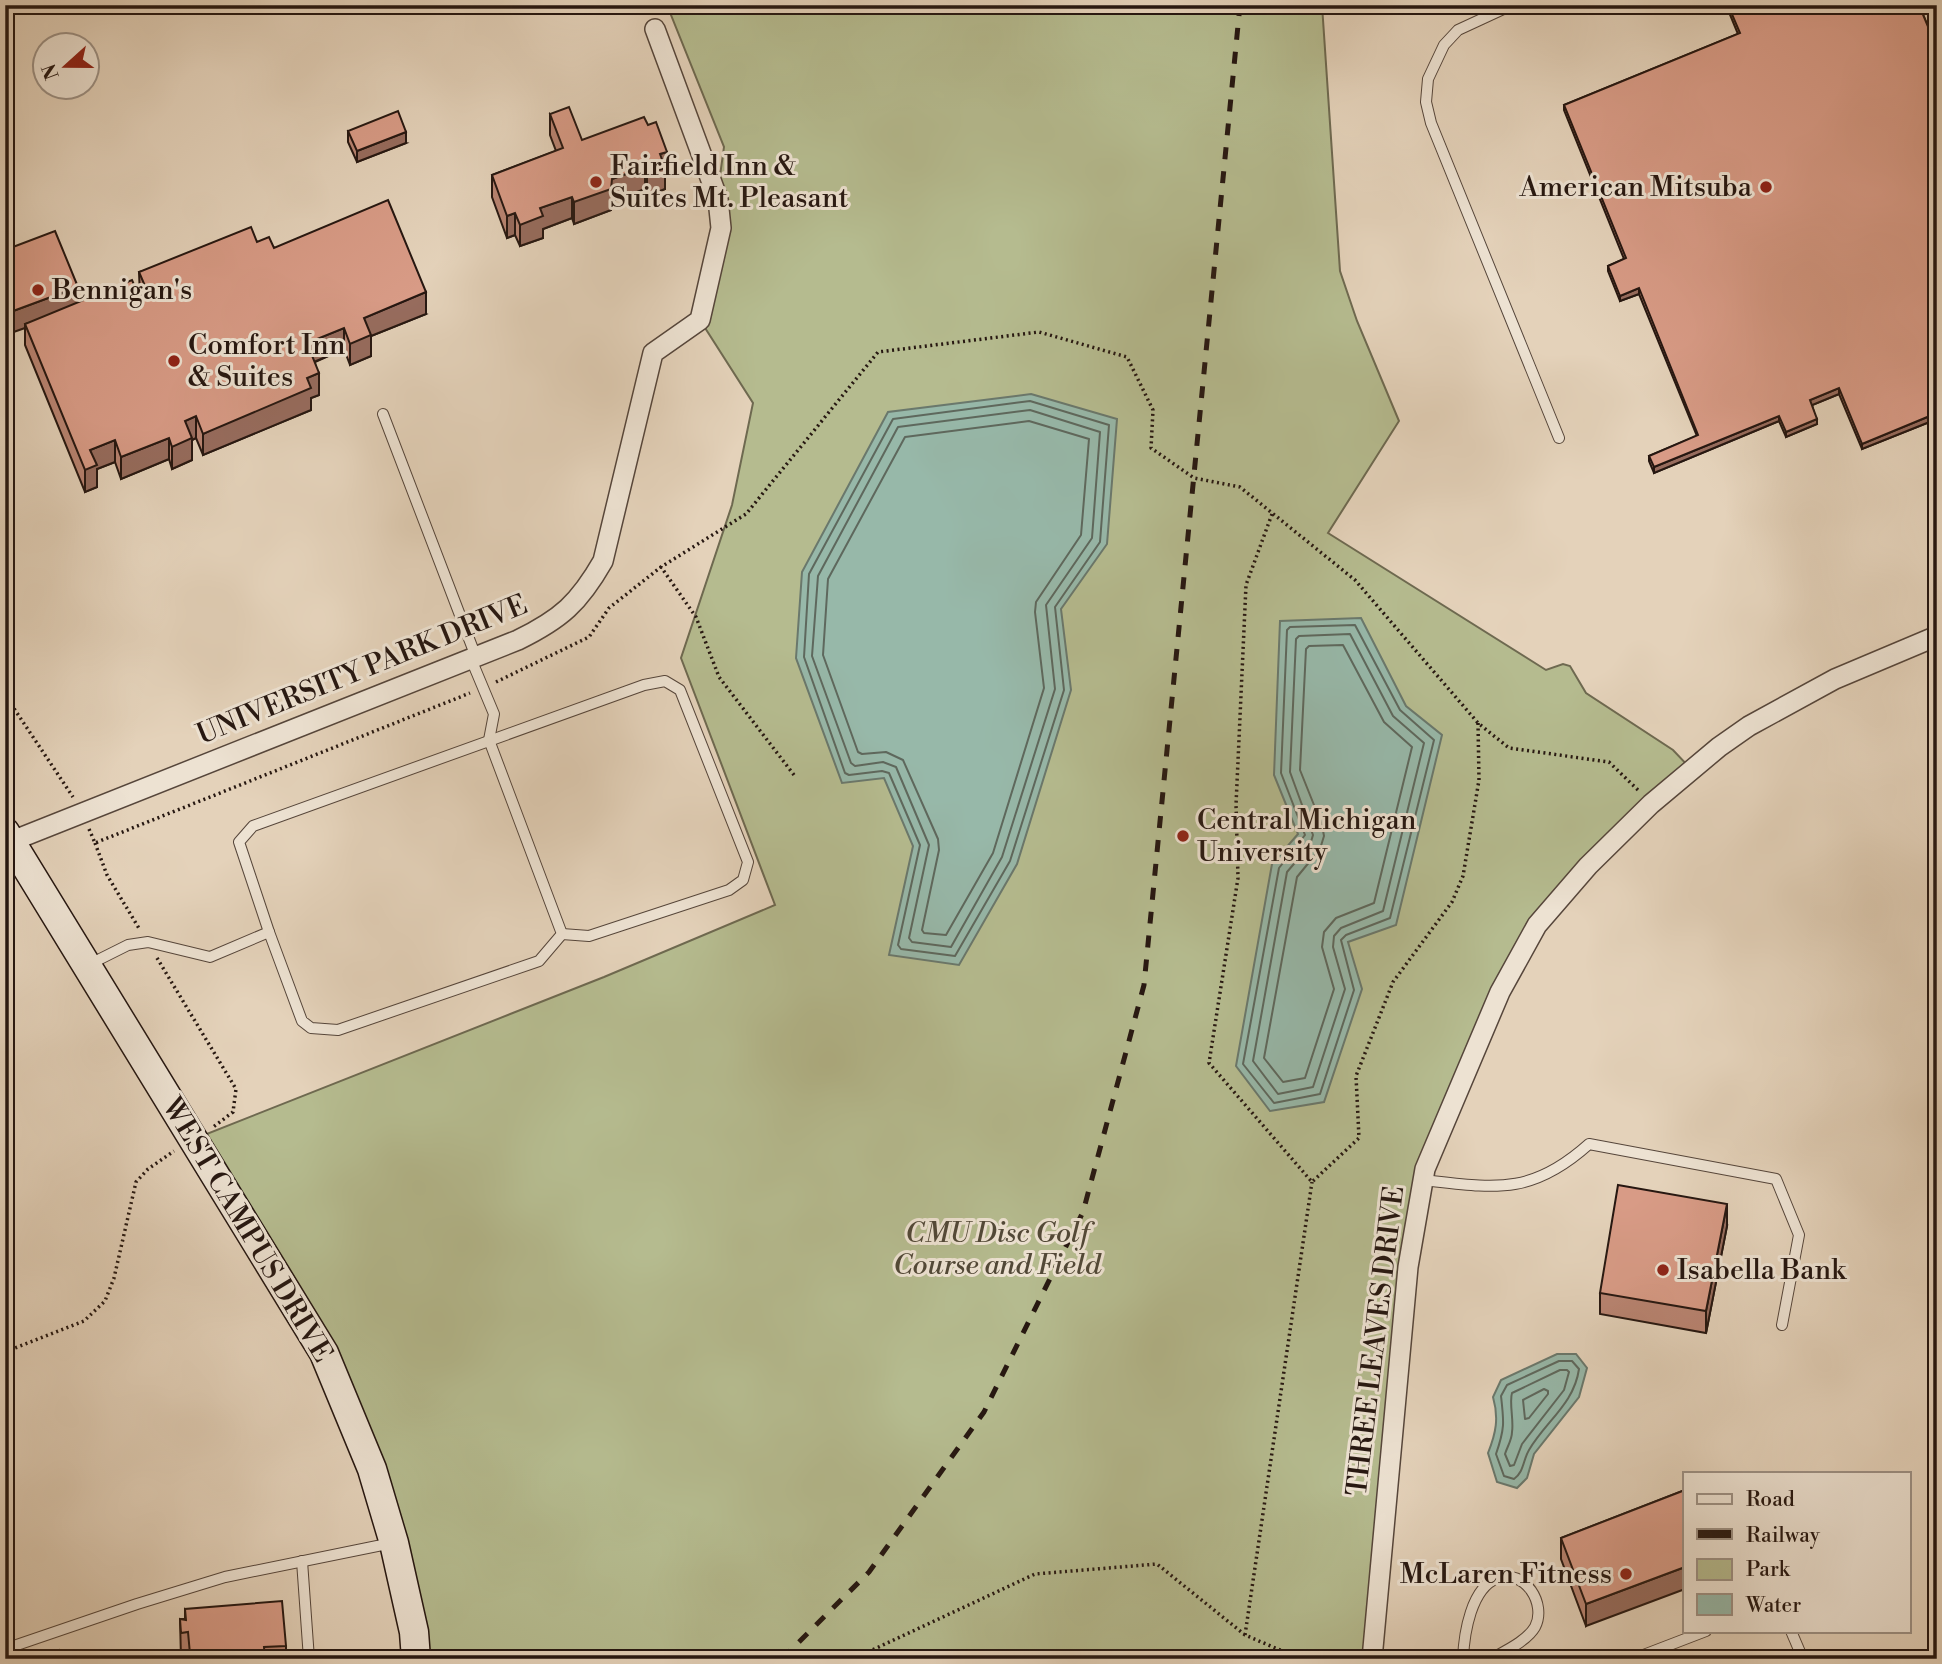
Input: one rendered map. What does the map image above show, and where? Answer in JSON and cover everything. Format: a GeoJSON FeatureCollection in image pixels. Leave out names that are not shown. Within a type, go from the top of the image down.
{"type":"FeatureCollection","features":[{"type":"Feature","properties":{"kind":"street","name":"UNIVERSITY PARK DRIVE"},"geometry":{"type":"LineString","coordinates":[[8,836],[83,813],[518,640],[550,624],[568,610],[603,561],[653,353],[700,320],[720,228],[718,199],[655,29]]}},
{"type":"Feature","properties":{"kind":"street","name":"THREE LEAVES DRIVE"},"geometry":{"type":"LineString","coordinates":[[1372,1659],[1408,1267],[1425,1169],[1500,992],[1537,925],[1588,866],[1651,804],[1691,769],[1749,726],[1835,679],[1937,636]]}},
{"type":"Feature","properties":{"kind":"street","name":"WEST CAMPUS DRIVE"},"geometry":{"type":"LineString","coordinates":[[8,836],[324,1353],[372,1469],[394,1543],[414,1632],[416,1659]]}},
{"type":"Feature","properties":{"kind":"lane"},"geometry":{"type":"LineString","coordinates":[[1512,5],[1458,30],[1444,46],[1428,79],[1426,102],[1431,123],[1559,438]]}},
{"type":"Feature","properties":{"kind":"lane"},"geometry":{"type":"LineString","coordinates":[[383,414],[482,688],[494,714],[489,740],[562,934]]}},
{"type":"Feature","properties":{"kind":"lane"},"geometry":{"type":"LineString","coordinates":[[665,681],[680,690],[748,862],[743,880],[729,890],[589,936],[562,934],[539,961],[338,1030],[311,1028],[302,1021],[268,932],[239,842],[253,827],[643,685],[665,681]]}},
{"type":"Feature","properties":{"kind":"lane"},"geometry":{"type":"LineString","coordinates":[[87,965],[128,945],[148,942],[210,957],[268,932]]}},
{"type":"Feature","properties":{"kind":"lane"},"geometry":{"type":"LineString","coordinates":[[1423,1180],[1505,1187],[1529,1182],[1579,1154],[1589,1144],[1776,1179],[1799,1236],[1782,1325]]}},
{"type":"Feature","properties":{"kind":"lane"},"geometry":{"type":"LineString","coordinates":[[5,1648],[225,1577],[394,1543]]}},
{"type":"Feature","properties":{"kind":"lane"},"geometry":{"type":"LineString","coordinates":[[302,1561],[309,1659]]}},
{"type":"Feature","properties":{"kind":"lane"},"geometry":{"type":"LineString","coordinates":[[1463,1659],[1472,1611],[1480,1594],[1490,1582],[1500,1577],[1509,1577],[1529,1586],[1534,1594],[1538,1615],[1535,1626],[1518,1643],[1491,1659]]}},
{"type":"Feature","properties":{"kind":"lane"},"geometry":{"type":"LineString","coordinates":[[1633,1659],[1703,1632]]}},
{"type":"Feature","properties":{"kind":"lane"},"geometry":{"type":"LineString","coordinates":[[1791,1632],[1803,1659]]}},
{"type":"Feature","properties":{"kind":"path"},"geometry":{"type":"LineString","coordinates":[[94,843],[482,688],[589,637],[609,608],[661,567],[746,513],[878,352],[1039,332],[1127,357],[1153,410],[1152,447],[1194,478],[1240,487],[1355,580],[1478,723],[1508,748],[1609,762],[1640,792]]}},
{"type":"Feature","properties":{"kind":"path"},"geometry":{"type":"LineString","coordinates":[[1272,513],[1246,585],[1236,805],[1238,878],[1209,1063],[1312,1182]]}},
{"type":"Feature","properties":{"kind":"path"},"geometry":{"type":"LineString","coordinates":[[661,567],[696,617],[719,677],[794,775]]}},
{"type":"Feature","properties":{"kind":"path"},"geometry":{"type":"LineString","coordinates":[[5,695],[83,813],[107,875],[236,1089],[233,1112],[206,1132]]}},
{"type":"Feature","properties":{"kind":"path"},"geometry":{"type":"LineString","coordinates":[[1245,1635],[1312,1182],[1359,1138],[1356,1076],[1394,982],[1452,902],[1463,876],[1479,780],[1478,723]]}},
{"type":"Feature","properties":{"kind":"path"},"geometry":{"type":"LineString","coordinates":[[5,1352],[84,1321],[105,1301],[114,1278],[136,1182],[148,1169],[178,1148]]}},
{"type":"Feature","properties":{"kind":"path"},"geometry":{"type":"LineString","coordinates":[[853,1659],[1035,1574],[1157,1564],[1245,1635],[1301,1659]]}},
{"type":"Feature","properties":{"kind":"green space","name":"CMU Disc Golf Course and Field"},"geometry":{"type":"Polygon","coordinates":[[[667,5],[1322,5],[1340,271],[1357,321],[1399,421],[1328,533],[1546,670],[1563,664],[1570,666],[1586,693],[1673,750],[1691,769],[1537,925],[1425,1169],[1372,1659],[408,1659],[394,1543],[331,1371],[194,1139],[604,977],[775,905],[681,658],[732,505],[753,403],[700,320],[724,147],[667,5]]]}},
{"type":"Feature","properties":{"kind":"water"},"geometry":{"type":"Polygon","coordinates":[[[1031,394],[1117,419],[1107,544],[1061,609],[1071,690],[1017,864],[959,965],[889,955],[913,846],[884,778],[842,783],[796,658],[802,572],[888,412],[1031,394]]]}},
{"type":"Feature","properties":{"kind":"water"},"geometry":{"type":"Polygon","coordinates":[[[1361,618],[1406,706],[1442,735],[1396,925],[1348,942],[1362,989],[1324,1102],[1270,1111],[1236,1066],[1272,864],[1298,834],[1274,775],[1280,621],[1361,618]]]}},
{"type":"Feature","properties":{"kind":"water"},"geometry":{"type":"Polygon","coordinates":[[[1557,1354],[1576,1354],[1587,1368],[1579,1397],[1534,1454],[1527,1478],[1517,1488],[1497,1482],[1488,1453],[1496,1425],[1493,1397],[1501,1380],[1557,1354]]]}},
{"type":"Feature","properties":{"kind":"building","name":"American Mitsuba"},"geometry":{"type":"Polygon","coordinates":[[[1728,5],[1919,5],[1937,48],[1937,413],[1862,444],[1839,388],[1810,400],[1817,419],[1786,432],[1779,416],[1654,467],[1649,456],[1698,435],[1639,288],[1620,296],[1608,266],[1626,258],[1564,105],[1740,33],[1728,5]]]}},
{"type":"Feature","properties":{"kind":"building","name":"Fairfield Inn & Suites Mt. Pleasant"},"geometry":{"type":"Polygon","coordinates":[[[569,107],[582,140],[644,117],[648,125],[656,122],[667,152],[660,154],[665,168],[647,174],[645,167],[612,179],[611,189],[574,202],[572,197],[540,208],[543,216],[520,225],[515,213],[507,216],[492,175],[563,148],[550,114],[569,107]]]}},
{"type":"Feature","properties":{"kind":"building"},"geometry":{"type":"Polygon","coordinates":[[[398,111],[406,132],[357,151],[348,131],[398,111]]]}},
{"type":"Feature","properties":{"kind":"building","name":"Comfort Inn & Suites"},"geometry":{"type":"Polygon","coordinates":[[[388,200],[426,292],[364,318],[371,335],[350,344],[344,328],[307,343],[319,373],[307,378],[311,388],[203,434],[196,416],[185,421],[192,438],[172,447],[169,438],[121,457],[115,440],[90,450],[97,465],[85,470],[25,324],[132,280],[139,296],[148,293],[139,272],[251,227],[257,242],[269,237],[274,248],[388,200]]]}},
{"type":"Feature","properties":{"kind":"building","name":"Bennigan's"},"geometry":{"type":"Polygon","coordinates":[[[55,231],[78,287],[5,314],[5,250],[55,231]]]}},
{"type":"Feature","properties":{"kind":"building","name":"Isabella Bank"},"geometry":{"type":"Polygon","coordinates":[[[1618,1185],[1727,1204],[1706,1311],[1600,1293],[1618,1185]]]}},
{"type":"Feature","properties":{"kind":"building","name":"McLaren Fitness"},"geometry":{"type":"Polygon","coordinates":[[[1683,1491],[1683,1568],[1586,1604],[1561,1538],[1683,1491]]]}},
{"type":"Feature","properties":{"kind":"building"},"geometry":{"type":"Polygon","coordinates":[[[282,1601],[286,1646],[264,1647],[265,1659],[212,1659],[211,1653],[190,1654],[188,1632],[181,1633],[180,1619],[186,1620],[185,1609],[282,1601]]]}},
{"type":"Feature","properties":{"kind":"building"},"geometry":{"type":"Polygon","coordinates":[[[59,1650],[62,1659],[36,1659],[59,1650]]]}},
{"type":"Feature","properties":{"kind":"railway"},"geometry":{"type":"LineString","coordinates":[[782,1659],[869,1572],[984,1412],[1083,1212],[1144,985],[1240,5]]}},
{"type":"Feature","properties":{"kind":"place","name":"Fairfield Inn & Suites Mt. Pleasant"},"geometry":{"type":"Point","coordinates":[596,182]}},
{"type":"Feature","properties":{"kind":"place","name":"American Mitsuba"},"geometry":{"type":"Point","coordinates":[1766,187]}},
{"type":"Feature","properties":{"kind":"place","name":"Bennigan's"},"geometry":{"type":"Point","coordinates":[38,290]}},
{"type":"Feature","properties":{"kind":"place","name":"Comfort Inn & Suites"},"geometry":{"type":"Point","coordinates":[174,361]}},
{"type":"Feature","properties":{"kind":"place","name":"Central Michigan University"},"geometry":{"type":"Point","coordinates":[1183,836]}},
{"type":"Feature","properties":{"kind":"place","name":"Isabella Bank"},"geometry":{"type":"Point","coordinates":[1663,1270]}},
{"type":"Feature","properties":{"kind":"place","name":"McLaren Fitness"},"geometry":{"type":"Point","coordinates":[1626,1574]}}]}
